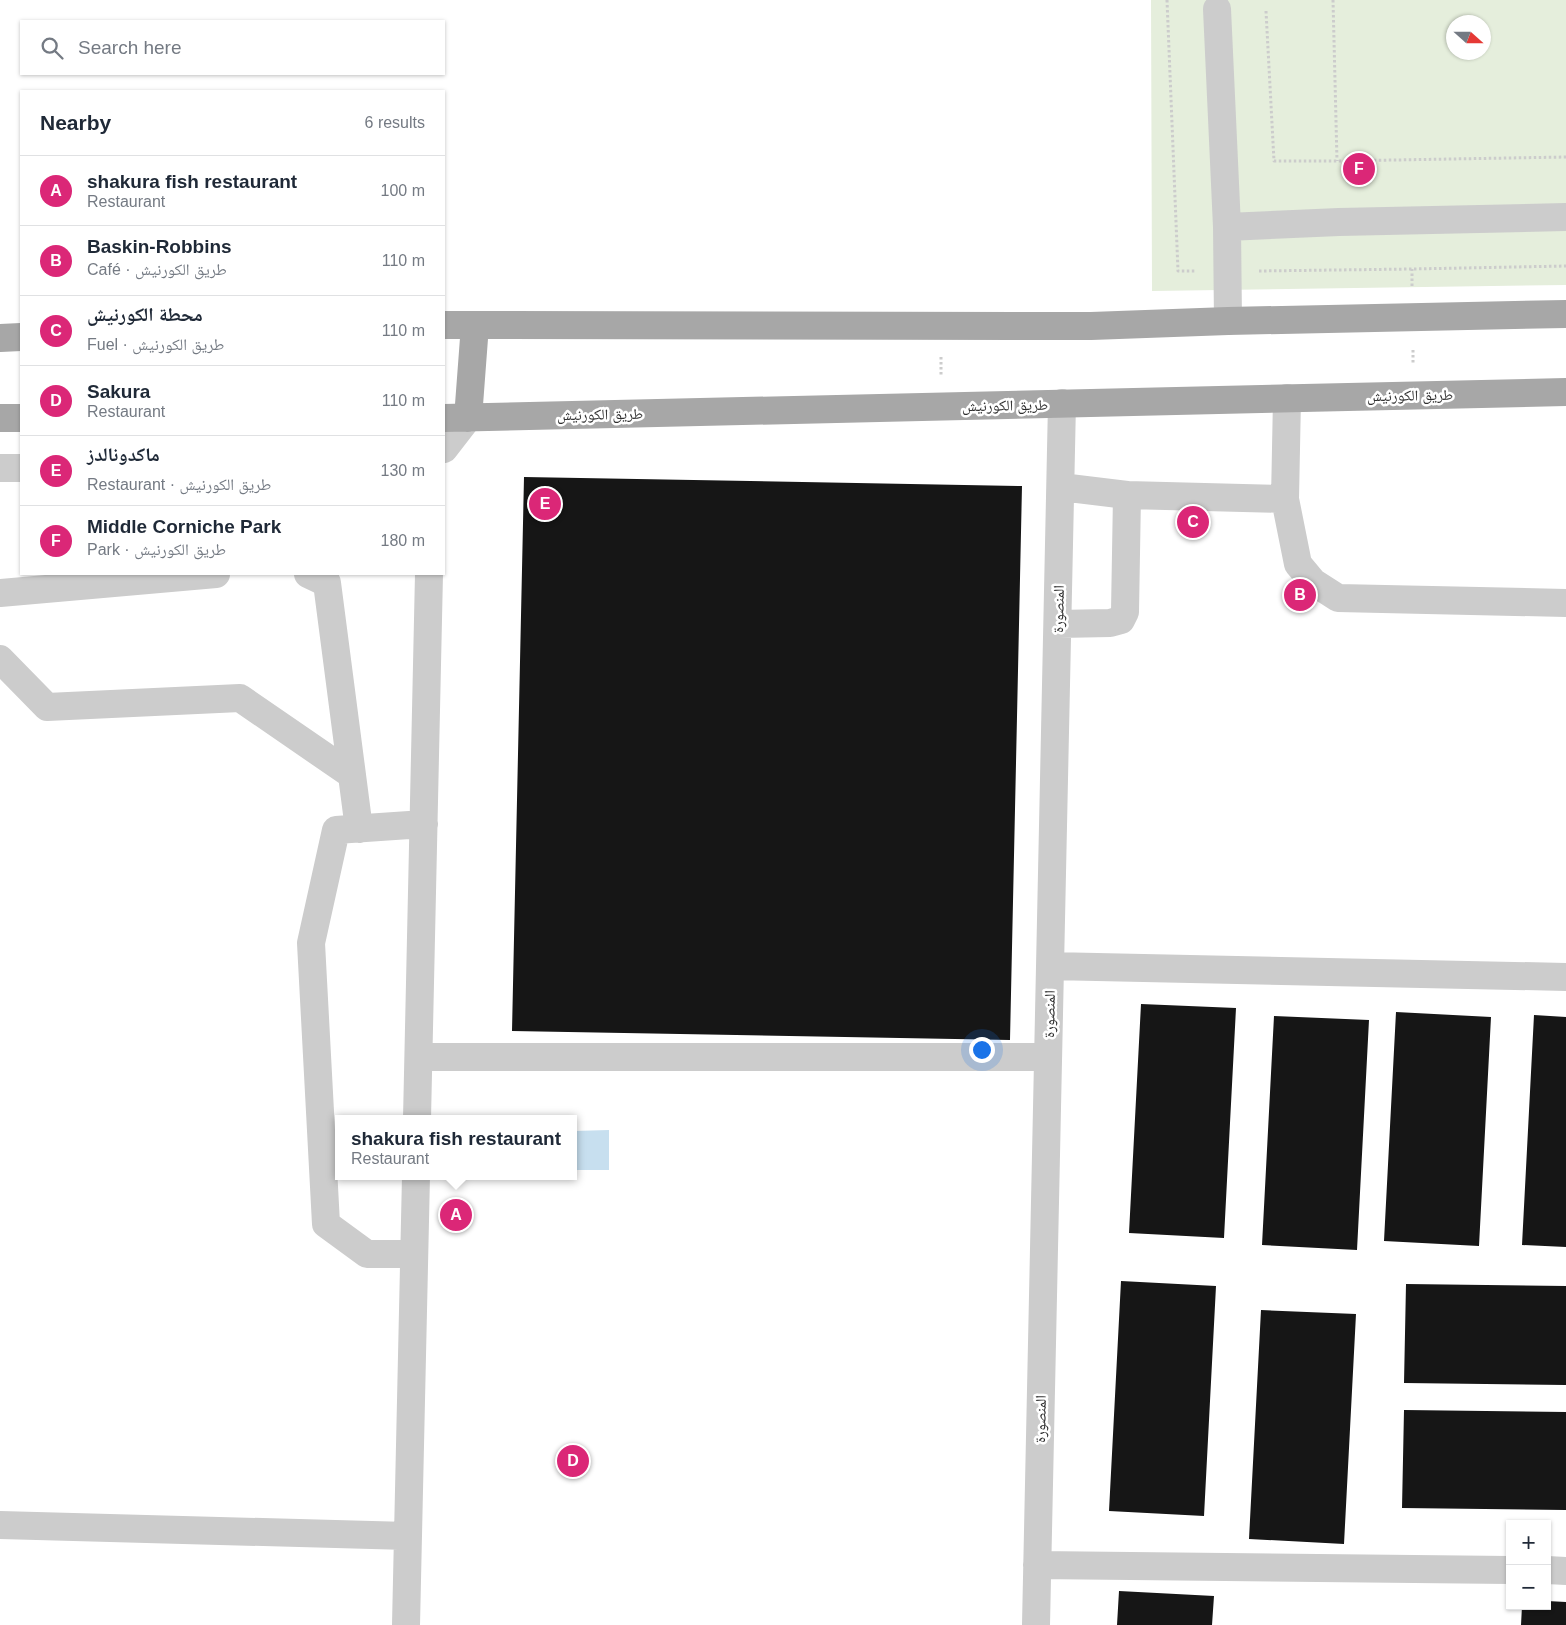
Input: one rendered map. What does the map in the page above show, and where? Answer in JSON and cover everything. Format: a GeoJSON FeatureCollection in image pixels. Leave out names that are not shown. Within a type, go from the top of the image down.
{"type":"FeatureCollection","features":[{"type":"Feature","properties":{"kind":"main road"},"geometry":{"type":"LineString","coordinates":[[445,326],[1091,326],[1228,321],[1566,314]]}},
{"type":"Feature","properties":{"kind":"main road"},"geometry":{"type":"LineString","coordinates":[[456,418],[475,325]]}},
{"type":"Feature","properties":{"kind":"main road"},"geometry":{"type":"LineString","coordinates":[[0,338],[20,337]]}},
{"type":"Feature","properties":{"kind":"main road","name":"طريق الكورنيش"},"geometry":{"type":"LineString","coordinates":[[456,418],[1566,392]]}},
{"type":"Feature","properties":{"kind":"main road"},"geometry":{"type":"LineString","coordinates":[[0,418],[20,418]]}},
{"type":"Feature","properties":{"kind":"street"},"geometry":{"type":"LineString","coordinates":[[1217,9],[1228,321]]}},
{"type":"Feature","properties":{"kind":"street"},"geometry":{"type":"LineString","coordinates":[[1226,227],[1339,222],[1566,217]]}},
{"type":"Feature","properties":{"kind":"street"},"geometry":{"type":"LineString","coordinates":[[1287,398],[1285,499],[1298,564],[1312,582],[1338,598],[1566,603]]}},
{"type":"Feature","properties":{"kind":"street","name":"المنصورة"},"geometry":{"type":"LineString","coordinates":[[1036,1625],[1062,403]]}},
{"type":"Feature","properties":{"kind":"street"},"geometry":{"type":"LineString","coordinates":[[445,446],[456,418]]}},
{"type":"Feature","properties":{"kind":"street"},"geometry":{"type":"LineString","coordinates":[[0,468],[20,468]]}},
{"type":"Feature","properties":{"kind":"street"},"geometry":{"type":"LineString","coordinates":[[1061,487],[1127,494],[1285,499]]}},
{"type":"Feature","properties":{"kind":"street"},"geometry":{"type":"LineString","coordinates":[[1058,624],[1110,623],[1121,620],[1125,612],[1127,494]]}},
{"type":"Feature","properties":{"kind":"street"},"geometry":{"type":"LineString","coordinates":[[0,593],[205,575]]}},
{"type":"Feature","properties":{"kind":"street"},"geometry":{"type":"LineString","coordinates":[[310,575],[327,583],[359,829]]}},
{"type":"Feature","properties":{"kind":"street"},"geometry":{"type":"LineString","coordinates":[[417,1115],[429,575]]}},
{"type":"Feature","properties":{"kind":"street"},"geometry":{"type":"LineString","coordinates":[[0,659],[47,707],[240,698],[352,775]]}},
{"type":"Feature","properties":{"kind":"street"},"geometry":{"type":"LineString","coordinates":[[414,1254],[367,1254],[326,1224],[311,943],[336,830],[424,824]]}},
{"type":"Feature","properties":{"kind":"street"},"geometry":{"type":"LineString","coordinates":[[1050,966],[1566,977]]}},
{"type":"Feature","properties":{"kind":"street"},"geometry":{"type":"LineString","coordinates":[[418,1056],[1048,1057]]}},
{"type":"Feature","properties":{"kind":"street"},"geometry":{"type":"LineString","coordinates":[[406,1625],[416,1180]]}},
{"type":"Feature","properties":{"kind":"street"},"geometry":{"type":"LineString","coordinates":[[0,1525],[408,1536]]}},
{"type":"Feature","properties":{"kind":"street"},"geometry":{"type":"LineString","coordinates":[[1037,1565],[1506,1570]]}},
{"type":"Feature","properties":{"kind":"street"},"geometry":{"type":"LineString","coordinates":[[1551,1570],[1566,1571]]}},
{"type":"Feature","properties":{"kind":"path"},"geometry":{"type":"LineString","coordinates":[[1167,0],[1178,270],[1412,270],[1566,266]]}},
{"type":"Feature","properties":{"kind":"path"},"geometry":{"type":"LineString","coordinates":[[1332,0],[1337,161]]}},
{"type":"Feature","properties":{"kind":"path"},"geometry":{"type":"LineString","coordinates":[[1266,11],[1274,161],[1566,157]]}},
{"type":"Feature","properties":{"kind":"path"},"geometry":{"type":"LineString","coordinates":[[941,326],[942,406]]}},
{"type":"Feature","properties":{"kind":"green space"},"geometry":{"type":"Polygon","coordinates":[[[1151,0],[1566,0],[1566,285],[1152,291],[1151,0]]]}},
{"type":"Feature","properties":{"kind":"water"},"geometry":{"type":"Polygon","coordinates":[[[609,1130],[609,1170],[577,1170],[577,1131],[609,1130]]]}},
{"type":"Feature","properties":{"kind":"building"},"geometry":{"type":"Polygon","coordinates":[[[524,477],[1022,486],[1010,1040],[512,1031],[524,477]]]}},
{"type":"Feature","properties":{"kind":"building"},"geometry":{"type":"Polygon","coordinates":[[[1141,1004],[1236,1008],[1224,1238],[1129,1233],[1141,1004]]]}},
{"type":"Feature","properties":{"kind":"building"},"geometry":{"type":"Polygon","coordinates":[[[1396,1012],[1491,1017],[1479,1246],[1384,1241],[1396,1012]]]}},
{"type":"Feature","properties":{"kind":"building"},"geometry":{"type":"Polygon","coordinates":[[[1534,1015],[1566,1017],[1566,1247],[1522,1245],[1534,1015]]]}},
{"type":"Feature","properties":{"kind":"building"},"geometry":{"type":"Polygon","coordinates":[[[1274,1016],[1369,1020],[1357,1250],[1262,1245],[1274,1016]]]}},
{"type":"Feature","properties":{"kind":"building"},"geometry":{"type":"Polygon","coordinates":[[[1121,1281],[1216,1286],[1204,1516],[1109,1511],[1121,1281]]]}},
{"type":"Feature","properties":{"kind":"building"},"geometry":{"type":"Polygon","coordinates":[[[1406,1284],[1566,1286],[1566,1385],[1404,1383],[1406,1284]]]}},
{"type":"Feature","properties":{"kind":"building"},"geometry":{"type":"Polygon","coordinates":[[[1261,1310],[1356,1314],[1344,1544],[1249,1539],[1261,1310]]]}},
{"type":"Feature","properties":{"kind":"building"},"geometry":{"type":"Polygon","coordinates":[[[1404,1410],[1566,1412],[1566,1510],[1402,1508],[1404,1410]]]}},
{"type":"Feature","properties":{"kind":"building"},"geometry":{"type":"Polygon","coordinates":[[[1119,1591],[1214,1596],[1212,1625],[1117,1625],[1119,1591]]]}},
{"type":"Feature","properties":{"kind":"building"},"geometry":{"type":"Polygon","coordinates":[[[1551,1601],[1566,1602],[1566,1625],[1521,1625],[1522,1610],[1551,1610],[1551,1601]]]}},
{"type":"Feature","properties":{"kind":"place","name":"Middle Corniche Park"},"geometry":{"type":"Point","coordinates":[1359,169]}},
{"type":"Feature","properties":{"kind":"place","name":"ماكدونالدز"},"geometry":{"type":"Point","coordinates":[545,504]}},
{"type":"Feature","properties":{"kind":"place","name":"محطة الكورنيش"},"geometry":{"type":"Point","coordinates":[1193,522]}},
{"type":"Feature","properties":{"kind":"place","name":"Baskin-Robbins"},"geometry":{"type":"Point","coordinates":[1300,595]}},
{"type":"Feature","properties":{"kind":"place","name":"shakura fish restaurant"},"geometry":{"type":"Point","coordinates":[456,1215]}},
{"type":"Feature","properties":{"kind":"place","name":"Sakura"},"geometry":{"type":"Point","coordinates":[573,1461]}}]}
